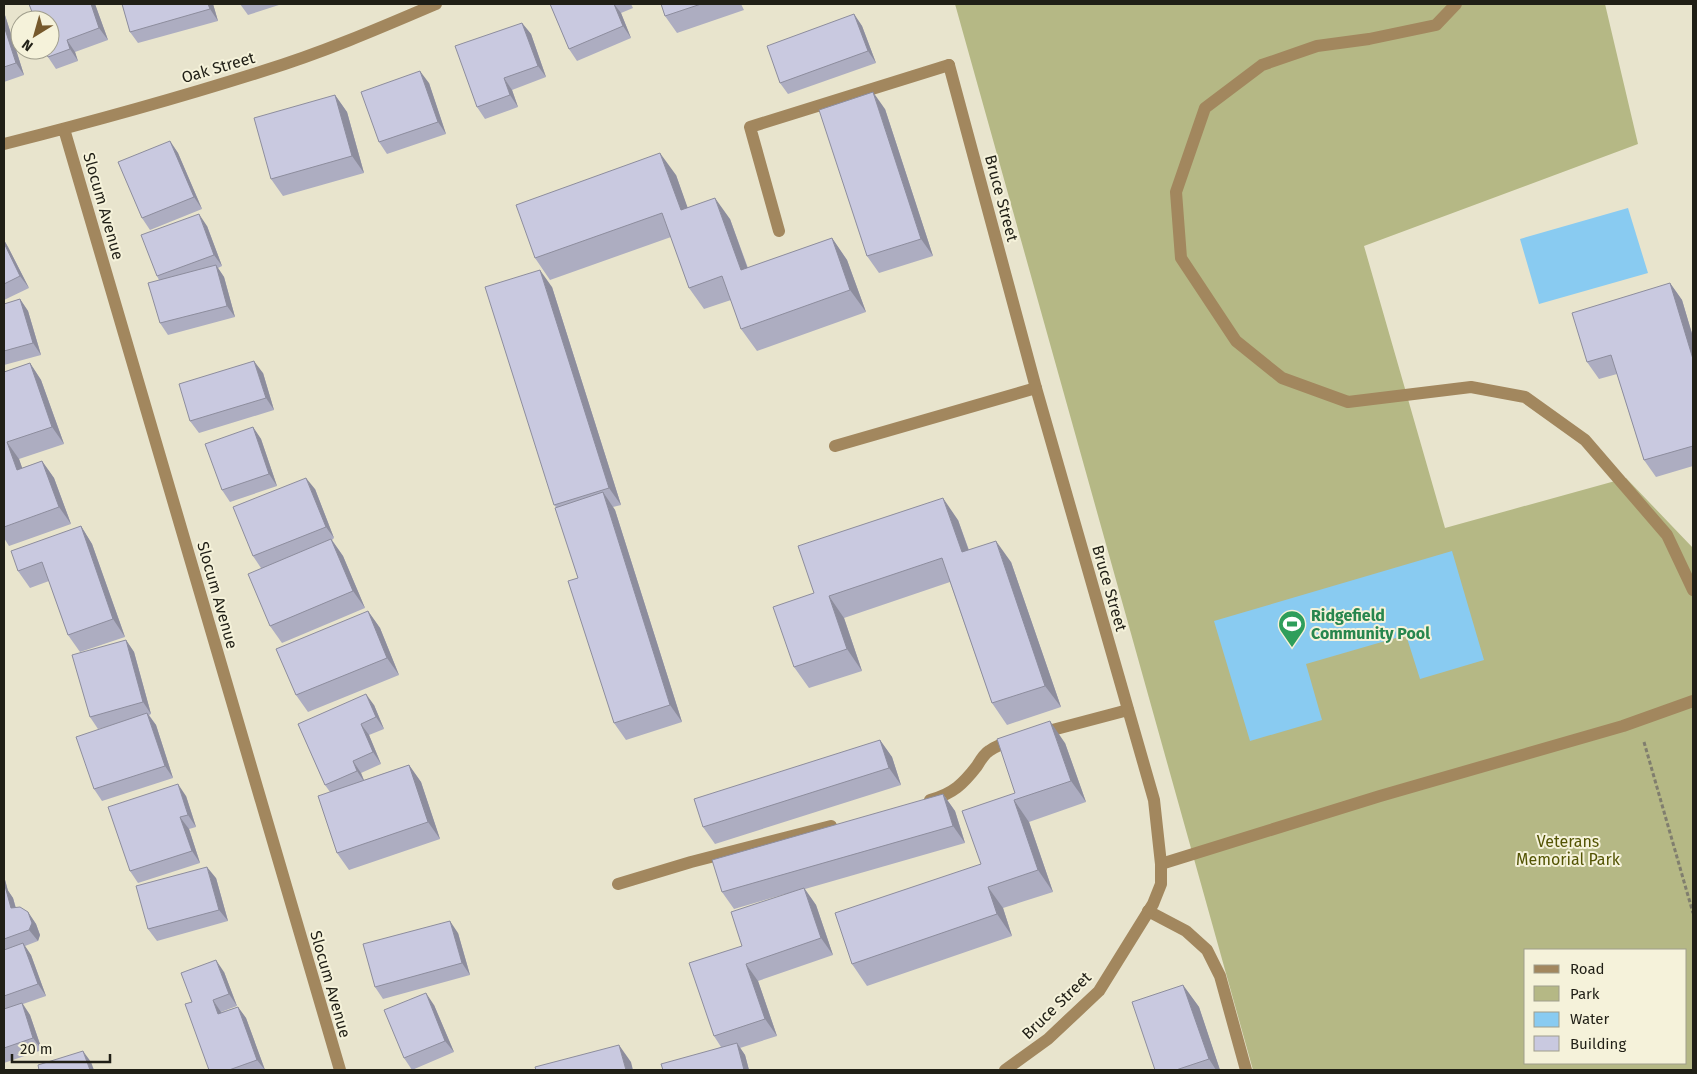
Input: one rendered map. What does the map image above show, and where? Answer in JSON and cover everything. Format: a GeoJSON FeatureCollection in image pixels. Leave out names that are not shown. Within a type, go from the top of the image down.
{"type":"FeatureCollection","features":[{"type":"Feature","properties":{"kind":"street","name":"Oak Street"},"geometry":{"type":"LineString","coordinates":[[4,144],[64,129],[264,71],[370,32],[436,4]]}},
{"type":"Feature","properties":{"kind":"street"},"geometry":{"type":"LineString","coordinates":[[1456,4],[1436,24],[1369,39],[1317,46],[1262,65],[1205,108],[1176,192],[1181,258],[1236,341],[1282,378],[1348,402],[1470,387],[1524,398],[1585,440],[1667,535],[1693,590]]}},
{"type":"Feature","properties":{"kind":"street","name":"Bruce Street"},"geometry":{"type":"LineString","coordinates":[[779,231],[750,127],[949,65],[1036,388],[1154,800],[1161,864],[1161,884],[1148,912],[1099,991],[1048,1039],[1005,1070]]}},
{"type":"Feature","properties":{"kind":"street","name":"Slocum Avenue"},"geometry":{"type":"LineString","coordinates":[[64,129],[340,1070]]}},
{"type":"Feature","properties":{"kind":"street"},"geometry":{"type":"LineString","coordinates":[[835,446],[1036,388]]}},
{"type":"Feature","properties":{"kind":"street"},"geometry":{"type":"LineString","coordinates":[[1161,864],[1380,796],[1638,720],[1693,701]]}},
{"type":"Feature","properties":{"kind":"street"},"geometry":{"type":"LineString","coordinates":[[923,802],[942,797],[956,790],[987,752],[1000,744],[1128,710]]}},
{"type":"Feature","properties":{"kind":"street"},"geometry":{"type":"LineString","coordinates":[[618,884],[691,862],[846,822]]}},
{"type":"Feature","properties":{"kind":"street"},"geometry":{"type":"LineString","coordinates":[[1148,912],[1186,931],[1207,950],[1220,976],[1246,1070]]}},
{"type":"Feature","properties":{"kind":"path"},"geometry":{"type":"LineString","coordinates":[[1638,720],[1693,913]]}},
{"type":"Feature","properties":{"kind":"green space","name":"Veterans Memorial Park"},"geometry":{"type":"Polygon","coordinates":[[[955,4],[1605,4],[1638,144],[1364,246],[1445,528],[1626,478],[1693,548],[1693,1070],[1253,1070],[955,4]]]}},
{"type":"Feature","properties":{"kind":"water"},"geometry":{"type":"Polygon","coordinates":[[[1628,208],[1648,273],[1539,304],[1520,239],[1628,208]]]}},
{"type":"Feature","properties":{"kind":"water","name":"Ridgefield Community Pool"},"geometry":{"type":"Polygon","coordinates":[[[1452,551],[1484,660],[1420,679],[1406,635],[1306,664],[1322,720],[1250,741],[1214,621],[1452,551]]]}},
{"type":"Feature","properties":{"kind":"building"},"geometry":{"type":"Polygon","coordinates":[[[29,4],[91,4],[99,28],[67,40],[70,49],[60,53],[60,10],[31,10],[29,4]]]}},
{"type":"Feature","properties":{"kind":"building"},"geometry":{"type":"Polygon","coordinates":[[[122,4],[208,4],[210,9],[130,32],[122,4]]]}},
{"type":"Feature","properties":{"kind":"building"},"geometry":{"type":"Polygon","coordinates":[[[550,4],[614,4],[623,26],[569,49],[550,4]]]}},
{"type":"Feature","properties":{"kind":"building"},"geometry":{"type":"Polygon","coordinates":[[[661,4],[701,4],[665,16],[661,4]]]}},
{"type":"Feature","properties":{"kind":"building"},"geometry":{"type":"Polygon","coordinates":[[[854,14],[868,51],[780,83],[767,46],[854,14]]]}},
{"type":"Feature","properties":{"kind":"building"},"geometry":{"type":"Polygon","coordinates":[[[522,23],[538,66],[504,78],[510,95],[477,107],[455,46],[522,23]]]}},
{"type":"Feature","properties":{"kind":"building"},"geometry":{"type":"Polygon","coordinates":[[[4,26],[10,44],[10,60],[15,60],[16,63],[4,67],[4,26]]]}},
{"type":"Feature","properties":{"kind":"building"},"geometry":{"type":"Polygon","coordinates":[[[420,71],[438,122],[379,142],[361,92],[420,71]]]}},
{"type":"Feature","properties":{"kind":"building"},"geometry":{"type":"Polygon","coordinates":[[[873,92],[921,239],[867,256],[819,110],[873,92]]]}},
{"type":"Feature","properties":{"kind":"building"},"geometry":{"type":"Polygon","coordinates":[[[335,95],[352,156],[271,179],[254,118],[335,95]]]}},
{"type":"Feature","properties":{"kind":"building"},"geometry":{"type":"Polygon","coordinates":[[[170,141],[194,197],[142,218],[118,162],[170,141]]]}},
{"type":"Feature","properties":{"kind":"building"},"geometry":{"type":"Polygon","coordinates":[[[660,153],[681,210],[715,198],[741,270],[832,238],[850,290],[741,329],[722,276],[689,288],[662,213],[535,258],[516,205],[660,153]]]}},
{"type":"Feature","properties":{"kind":"building"},"geometry":{"type":"Polygon","coordinates":[[[199,214],[214,255],[157,276],[141,235],[199,214]]]}},
{"type":"Feature","properties":{"kind":"building"},"geometry":{"type":"Polygon","coordinates":[[[4,243],[20,276],[4,284],[4,243]]]}},
{"type":"Feature","properties":{"kind":"building"},"geometry":{"type":"Polygon","coordinates":[[[216,265],[227,306],[160,323],[148,283],[216,265]]]}},
{"type":"Feature","properties":{"kind":"building"},"geometry":{"type":"Polygon","coordinates":[[[540,270],[609,488],[554,505],[485,287],[540,270]]]}},
{"type":"Feature","properties":{"kind":"building"},"geometry":{"type":"Polygon","coordinates":[[[1670,283],[1693,359],[1693,446],[1644,460],[1611,355],[1587,362],[1572,313],[1670,283]]]}},
{"type":"Feature","properties":{"kind":"building"},"geometry":{"type":"Polygon","coordinates":[[[20,299],[33,343],[4,351],[4,304],[20,299]]]}},
{"type":"Feature","properties":{"kind":"building"},"geometry":{"type":"Polygon","coordinates":[[[254,361],[266,398],[190,421],[179,384],[254,361]]]}},
{"type":"Feature","properties":{"kind":"building"},"geometry":{"type":"Polygon","coordinates":[[[30,363],[52,427],[7,442],[17,470],[42,461],[59,507],[4,527],[4,372],[30,363]]]}},
{"type":"Feature","properties":{"kind":"building"},"geometry":{"type":"Polygon","coordinates":[[[253,427],[269,474],[222,490],[205,444],[253,427]]]}},
{"type":"Feature","properties":{"kind":"building"},"geometry":{"type":"Polygon","coordinates":[[[306,478],[326,527],[253,556],[233,507],[306,478]]]}},
{"type":"Feature","properties":{"kind":"building"},"geometry":{"type":"Polygon","coordinates":[[[603,492],[670,705],[614,723],[568,581],[578,578],[555,508],[603,492]]]}},
{"type":"Feature","properties":{"kind":"building"},"geometry":{"type":"Polygon","coordinates":[[[943,498],[962,552],[996,541],[1045,686],[992,703],[942,558],[829,596],[847,649],[794,667],[773,607],[814,593],[798,546],[943,498]]]}},
{"type":"Feature","properties":{"kind":"building"},"geometry":{"type":"Polygon","coordinates":[[[81,526],[113,619],[68,635],[42,562],[18,571],[11,551],[81,526]]]}},
{"type":"Feature","properties":{"kind":"building"},"geometry":{"type":"Polygon","coordinates":[[[331,539],[353,591],[270,626],[248,574],[331,539]]]}},
{"type":"Feature","properties":{"kind":"building"},"geometry":{"type":"Polygon","coordinates":[[[368,611],[387,658],[296,695],[276,649],[368,611]]]}},
{"type":"Feature","properties":{"kind":"building"},"geometry":{"type":"Polygon","coordinates":[[[126,640],[143,702],[90,717],[72,655],[126,640]]]}},
{"type":"Feature","properties":{"kind":"building"},"geometry":{"type":"Polygon","coordinates":[[[366,694],[376,717],[361,724],[373,752],[353,761],[357,771],[325,785],[298,724],[366,694]]]}},
{"type":"Feature","properties":{"kind":"building"},"geometry":{"type":"Polygon","coordinates":[[[147,713],[165,766],[94,789],[76,737],[147,713]]]}},
{"type":"Feature","properties":{"kind":"building"},"geometry":{"type":"Polygon","coordinates":[[[1050,721],[1071,781],[1014,800],[1038,870],[988,887],[997,914],[852,964],[835,913],[981,864],[962,811],[1015,793],[997,739],[1050,721]]]}},
{"type":"Feature","properties":{"kind":"building"},"geometry":{"type":"Polygon","coordinates":[[[880,740],[889,768],[703,827],[694,799],[880,740]]]}},
{"type":"Feature","properties":{"kind":"building"},"geometry":{"type":"Polygon","coordinates":[[[409,765],[428,822],[337,853],[318,796],[409,765]]]}},
{"type":"Feature","properties":{"kind":"building"},"geometry":{"type":"Polygon","coordinates":[[[178,784],[188,815],[180,817],[192,851],[130,871],[108,807],[178,784]]]}},
{"type":"Feature","properties":{"kind":"building"},"geometry":{"type":"Polygon","coordinates":[[[943,794],[953,826],[722,892],[712,860],[943,794]]]}},
{"type":"Feature","properties":{"kind":"building"},"geometry":{"type":"Polygon","coordinates":[[[207,867],[219,910],[148,929],[136,886],[207,867]]]}},
{"type":"Feature","properties":{"kind":"building"},"geometry":{"type":"Polygon","coordinates":[[[4,887],[11,908],[20,907],[28,912],[32,923],[29,930],[4,939],[4,887]]]}},
{"type":"Feature","properties":{"kind":"building"},"geometry":{"type":"Polygon","coordinates":[[[804,888],[821,938],[746,964],[765,1019],[714,1036],[689,963],[742,946],[731,912],[804,888]]]}},
{"type":"Feature","properties":{"kind":"building"},"geometry":{"type":"Polygon","coordinates":[[[450,921],[462,963],[375,987],[363,944],[450,921]]]}},
{"type":"Feature","properties":{"kind":"building"},"geometry":{"type":"Polygon","coordinates":[[[23,943],[38,984],[4,996],[4,950],[23,943]]]}},
{"type":"Feature","properties":{"kind":"building"},"geometry":{"type":"Polygon","coordinates":[[[216,960],[229,994],[213,1000],[218,1014],[238,1007],[257,1060],[229,1070],[209,1070],[185,1004],[192,1002],[181,973],[216,960]]]}},
{"type":"Feature","properties":{"kind":"building"},"geometry":{"type":"Polygon","coordinates":[[[1183,985],[1209,1059],[1176,1070],[1155,1070],[1132,1002],[1183,985]]]}},
{"type":"Feature","properties":{"kind":"building"},"geometry":{"type":"Polygon","coordinates":[[[426,993],[445,1041],[404,1058],[384,1010],[426,993]]]}},
{"type":"Feature","properties":{"kind":"building"},"geometry":{"type":"Polygon","coordinates":[[[22,1003],[33,1038],[4,1048],[4,1009],[22,1003]]]}},
{"type":"Feature","properties":{"kind":"building"},"geometry":{"type":"Polygon","coordinates":[[[737,1043],[744,1070],[663,1070],[661,1064],[737,1043]]]}},
{"type":"Feature","properties":{"kind":"building"},"geometry":{"type":"Polygon","coordinates":[[[619,1045],[626,1070],[536,1070],[535,1067],[619,1045]]]}},
{"type":"Feature","properties":{"kind":"building"},"geometry":{"type":"Polygon","coordinates":[[[83,1051],[90,1070],[39,1070],[38,1065],[83,1051]]]}},
{"type":"Feature","properties":{"kind":"place","name":"Ridgefield Community Pool"},"geometry":{"type":"Point","coordinates":[1292,648]}}]}
